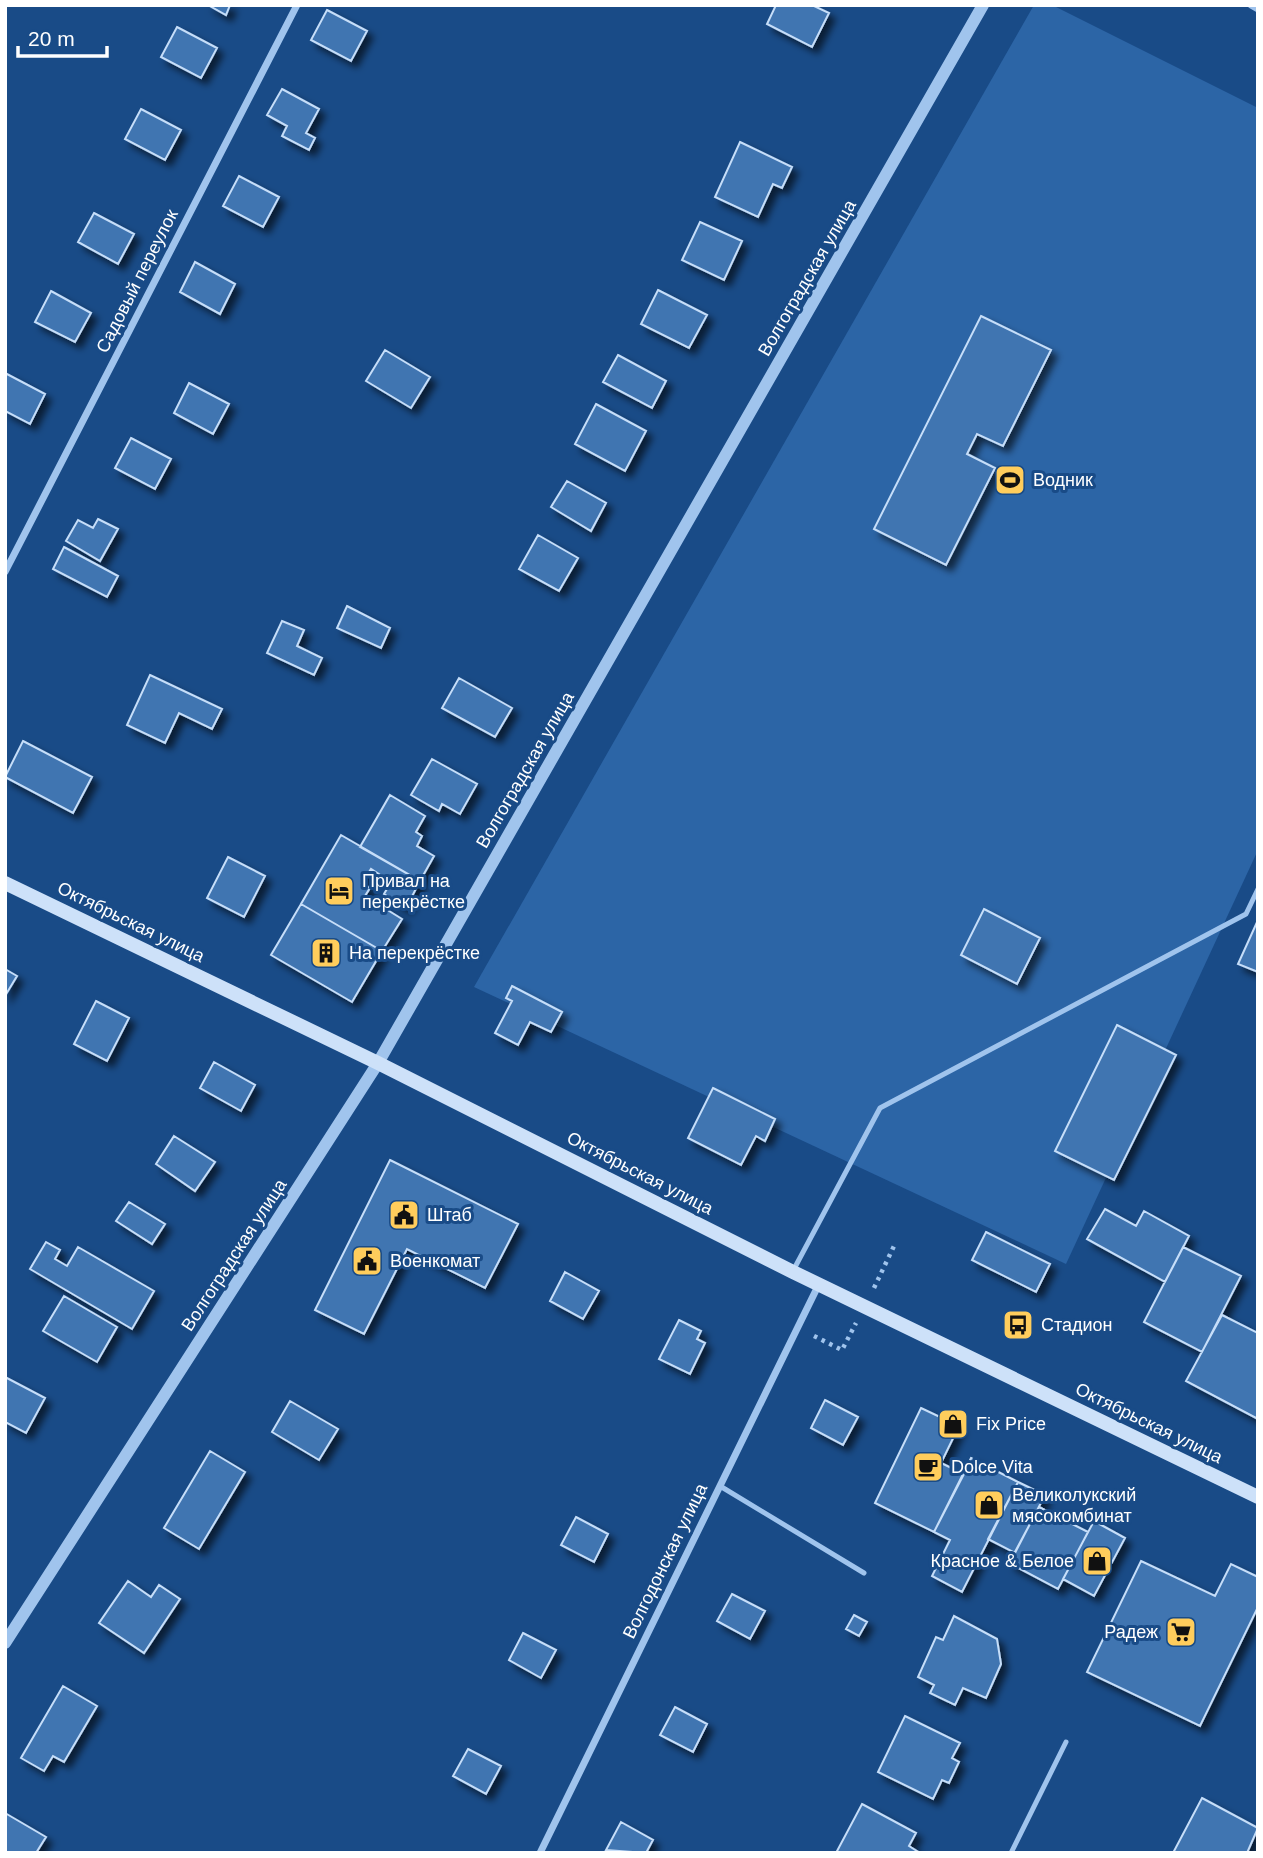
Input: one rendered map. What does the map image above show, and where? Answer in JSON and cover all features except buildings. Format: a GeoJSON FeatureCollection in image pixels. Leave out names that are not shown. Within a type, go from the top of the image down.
{"type":"FeatureCollection","features":[{"type":"Feature","properties":{"kind":"main road","name":"Октябрьская улица"},"geometry":{"type":"LineString","coordinates":[[5,883],[378,1063],[793,1272],[1258,1497]]}},
{"type":"Feature","properties":{"kind":"street","name":"Садовый переулок"},"geometry":{"type":"LineString","coordinates":[[5,572],[297,5]]}},
{"type":"Feature","properties":{"kind":"street","name":"Волгоградская улица"},"geometry":{"type":"LineString","coordinates":[[5,1643],[378,1063],[983,5]]}},
{"type":"Feature","properties":{"kind":"street"},"geometry":{"type":"LineString","coordinates":[[1251,5],[1258,9]]}},
{"type":"Feature","properties":{"kind":"street","name":"Волгодонская улица"},"geometry":{"type":"LineString","coordinates":[[540,1853],[819,1284]]}},
{"type":"Feature","properties":{"kind":"lane"},"geometry":{"type":"LineString","coordinates":[[793,1272],[880,1108],[1246,914],[1258,889]]}},
{"type":"Feature","properties":{"kind":"lane"},"geometry":{"type":"LineString","coordinates":[[720,1486],[864,1573]]}},
{"type":"Feature","properties":{"kind":"lane"},"geometry":{"type":"LineString","coordinates":[[1011,1853],[1066,1742]]}},
{"type":"Feature","properties":{"kind":"shaded area","name":"Водник"},"geometry":{"type":"Polygon","coordinates":[[[1034,5],[1052,5],[1258,108],[1258,850],[1066,1264],[474,987],[1034,5]]]}},
{"type":"Feature","properties":{"kind":"place","name":"Водник"},"geometry":{"type":"Point","coordinates":[1010,480]}},
{"type":"Feature","properties":{"kind":"place","name":"Привал на перекрёстке"},"geometry":{"type":"Point","coordinates":[339,891]}},
{"type":"Feature","properties":{"kind":"place","name":"На перекрёстке"},"geometry":{"type":"Point","coordinates":[326,953]}},
{"type":"Feature","properties":{"kind":"place","name":"Штаб"},"geometry":{"type":"Point","coordinates":[404,1215]}},
{"type":"Feature","properties":{"kind":"place","name":"Военкомат"},"geometry":{"type":"Point","coordinates":[367,1261]}},
{"type":"Feature","properties":{"kind":"place","name":"Стадион"},"geometry":{"type":"Point","coordinates":[1018,1325]}},
{"type":"Feature","properties":{"kind":"place","name":"Fix Price"},"geometry":{"type":"Point","coordinates":[953,1424]}},
{"type":"Feature","properties":{"kind":"place","name":"Dolce Vita"},"geometry":{"type":"Point","coordinates":[928,1467]}},
{"type":"Feature","properties":{"kind":"place","name":"Великолукский мясокомбинат"},"geometry":{"type":"Point","coordinates":[989,1505]}},
{"type":"Feature","properties":{"kind":"place","name":"Красное & Белое"},"geometry":{"type":"Point","coordinates":[1097,1561]}},
{"type":"Feature","properties":{"kind":"place","name":"Радеж"},"geometry":{"type":"Point","coordinates":[1181,1632]}}]}
